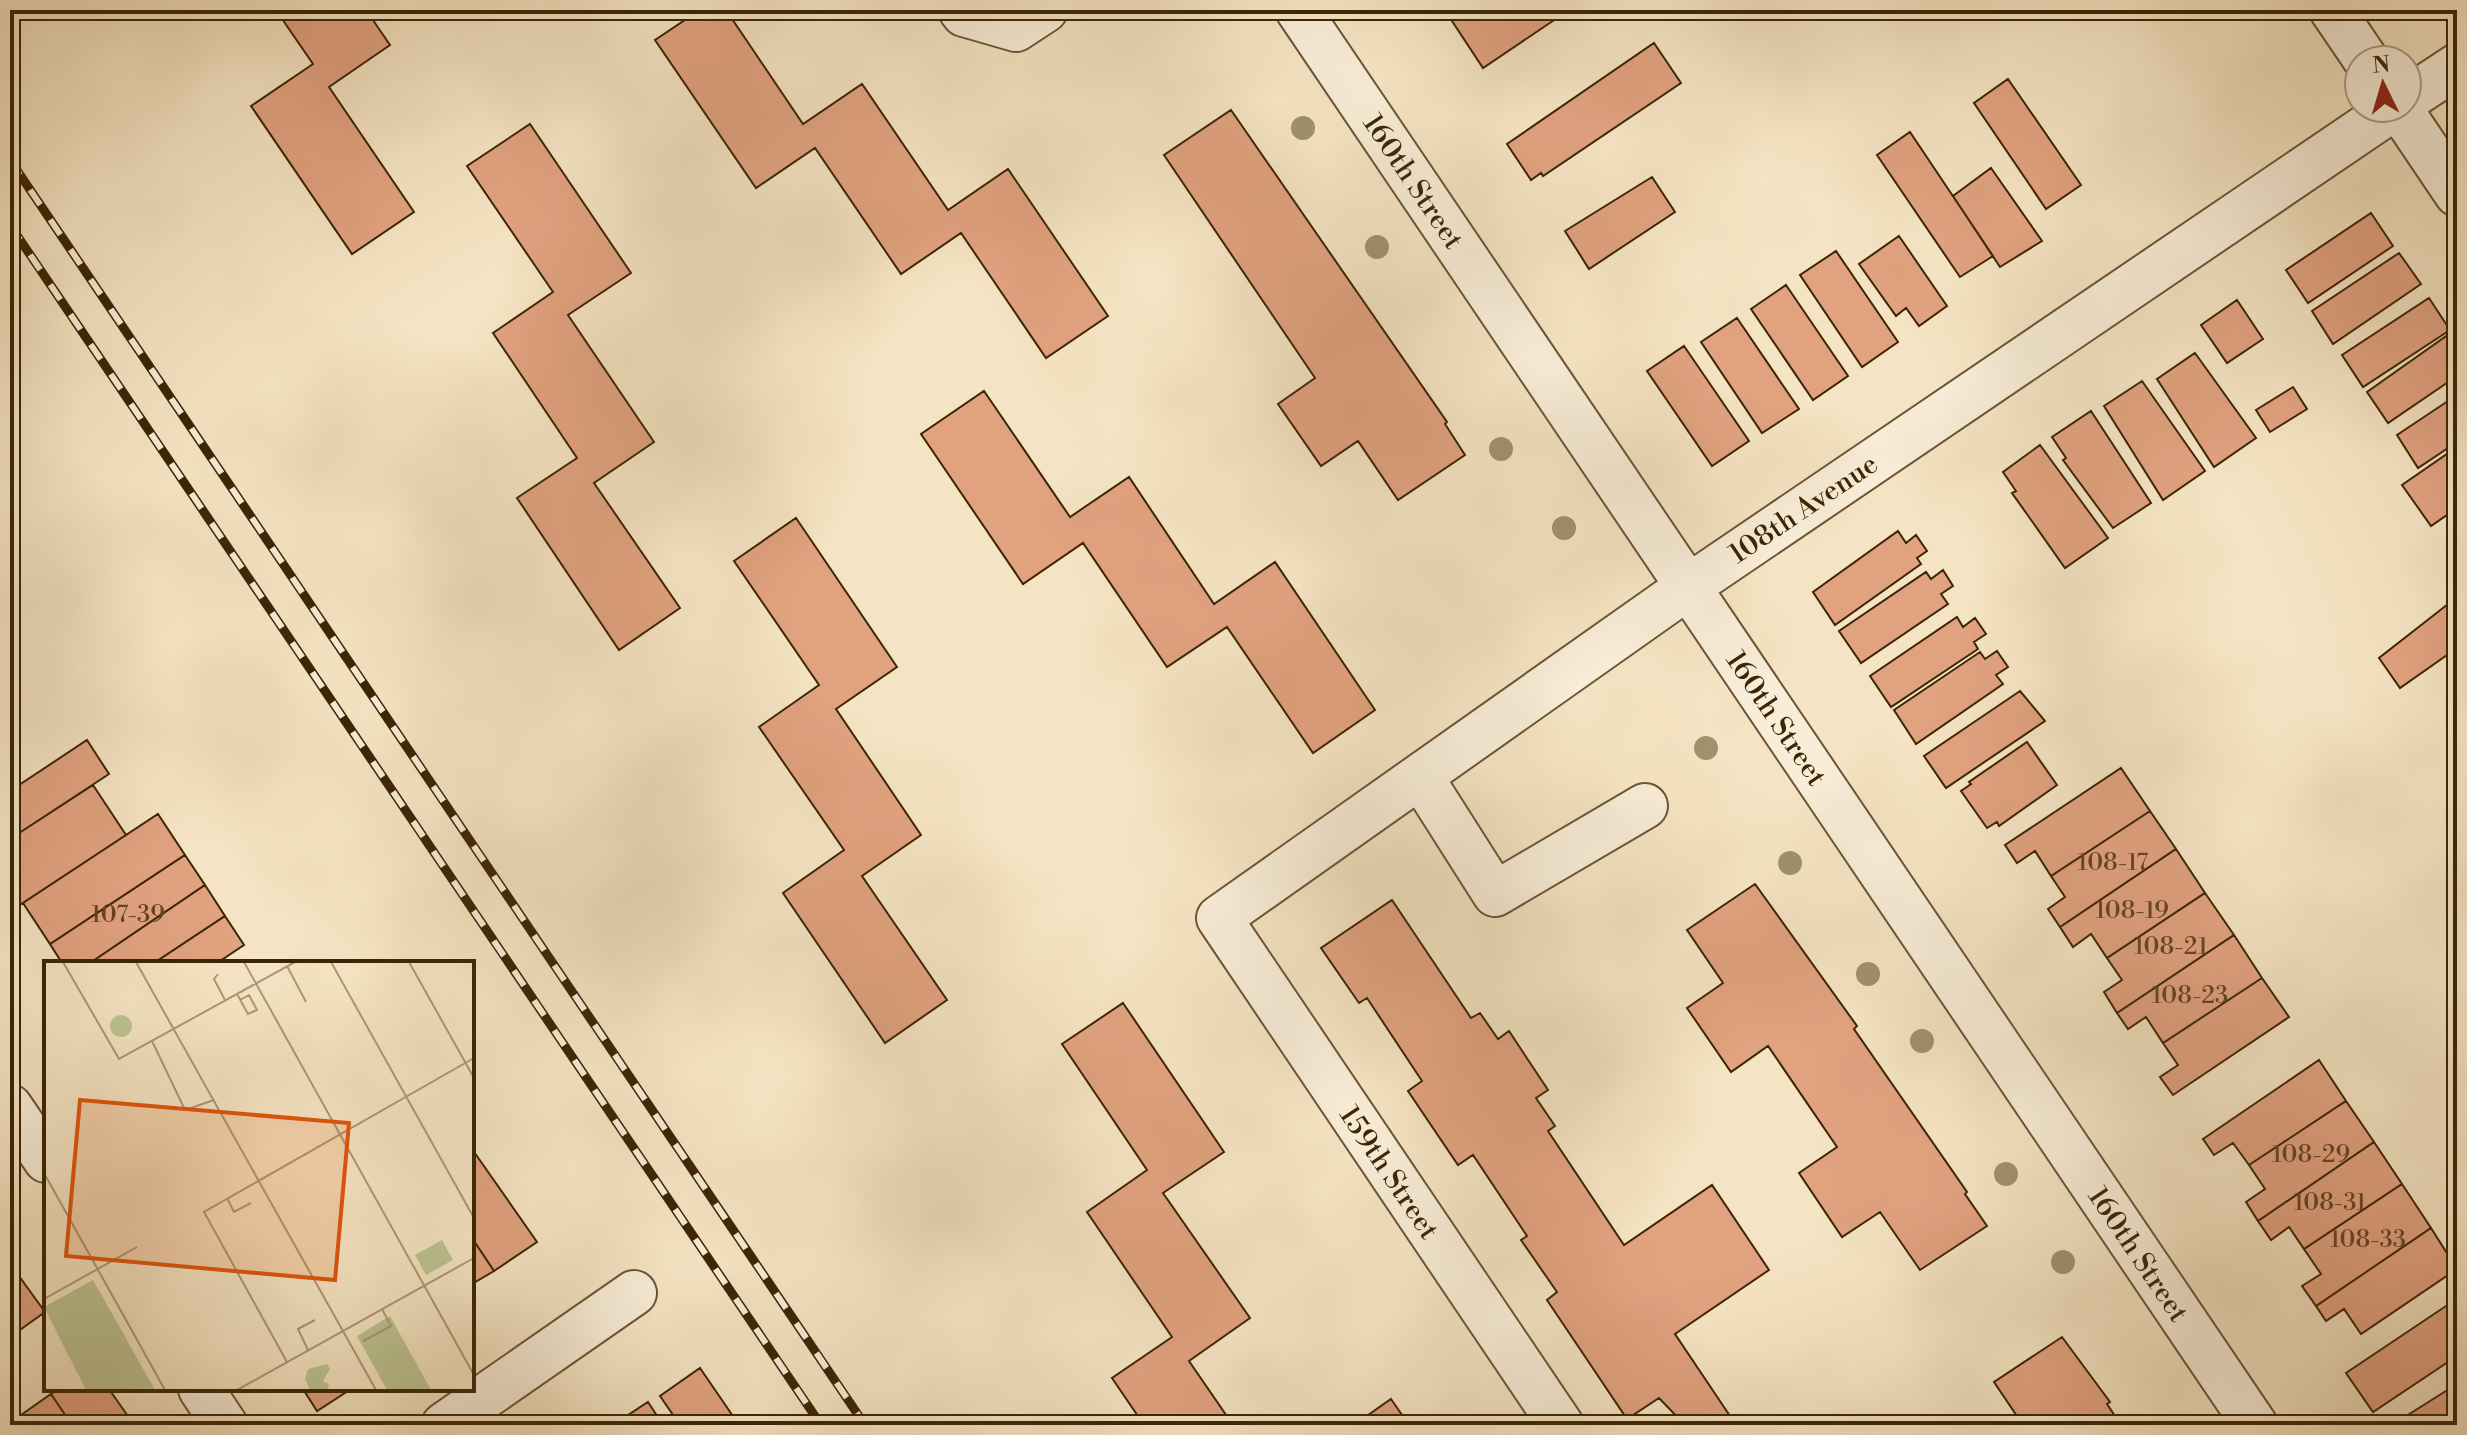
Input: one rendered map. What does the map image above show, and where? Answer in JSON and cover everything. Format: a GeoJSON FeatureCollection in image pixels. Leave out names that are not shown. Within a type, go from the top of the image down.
{"type":"FeatureCollection","features":[{"type":"Feature","properties":{"kind":"street"},"geometry":{"type":"LineString","coordinates":[[961,10],[964,14],[1016,29],[1045,10]]}},
{"type":"Feature","properties":{"kind":"street","name":"160th Street"},"geometry":{"type":"LineString","coordinates":[[1298,10],[2255,1425]]}},
{"type":"Feature","properties":{"kind":"street"},"geometry":{"type":"LineString","coordinates":[[2332,10],[2355,44]]}},
{"type":"Feature","properties":{"kind":"street"},"geometry":{"type":"LineString","coordinates":[[2423,88],[2457,66]]}},
{"type":"Feature","properties":{"kind":"street","name":"108th Avenue"},"geometry":{"type":"LineString","coordinates":[[1219,918],[1688,587],[2372,124]]}},
{"type":"Feature","properties":{"kind":"street"},"geometry":{"type":"LineString","coordinates":[[2407,124],[2457,194]]}},
{"type":"Feature","properties":{"kind":"street"},"geometry":{"type":"LineString","coordinates":[[1420,776],[1495,894],[1645,806]]}},
{"type":"Feature","properties":{"kind":"street","name":"159th Street"},"geometry":{"type":"LineString","coordinates":[[1219,918],[1561,1425]]}},
{"type":"Feature","properties":{"kind":"street"},"geometry":{"type":"LineString","coordinates":[[10,1107],[44,1157]]}},
{"type":"Feature","properties":{"kind":"street"},"geometry":{"type":"LineString","coordinates":[[444,1425],[634,1293]]}},
{"type":"Feature","properties":{"kind":"street"},"geometry":{"type":"LineString","coordinates":[[202,1391],[225,1425]]}},
{"type":"Feature","properties":{"kind":"building"},"geometry":{"type":"Polygon","coordinates":[[[276,10],[366,10],[390,45],[329,87],[414,212],[352,254],[251,106],[313,64],[276,10]]]}},
{"type":"Feature","properties":{"kind":"building"},"geometry":{"type":"Polygon","coordinates":[[[700,10],[726,10],[803,124],[862,84],[948,210],[1008,169],[1108,316],[1046,358],[961,233],[901,274],[815,148],[756,188],[655,40],[700,10]]]}},
{"type":"Feature","properties":{"kind":"building"},"geometry":{"type":"Polygon","coordinates":[[[1468,10],[1569,10],[1483,68],[1452,21],[1468,10]]]}},
{"type":"Feature","properties":{"kind":"building"},"geometry":{"type":"Polygon","coordinates":[[[1654,43],[1681,83],[1543,176],[1541,173],[1531,180],[1507,144],[1654,43]]]}},
{"type":"Feature","properties":{"kind":"building"},"geometry":{"type":"Polygon","coordinates":[[[2008,79],[2081,185],[2046,209],[1974,103],[2008,79]]]}},
{"type":"Feature","properties":{"kind":"building"},"geometry":{"type":"Polygon","coordinates":[[[1231,110],[1447,422],[1445,424],[1465,455],[1398,500],[1358,441],[1321,466],[1278,404],[1315,378],[1164,155],[1231,110]]]}},
{"type":"Feature","properties":{"kind":"building"},"geometry":{"type":"Polygon","coordinates":[[[530,124],[631,273],[568,315],[654,442],[594,483],[680,608],[619,650],[517,498],[577,458],[493,333],[553,292],[467,166],[530,124]]]}},
{"type":"Feature","properties":{"kind":"building"},"geometry":{"type":"Polygon","coordinates":[[[1910,132],[1993,256],[1960,277],[1877,155],[1910,132]]]}},
{"type":"Feature","properties":{"kind":"building"},"geometry":{"type":"Polygon","coordinates":[[[1991,168],[2042,241],[2000,267],[1953,196],[1991,168]]]}},
{"type":"Feature","properties":{"kind":"building"},"geometry":{"type":"Polygon","coordinates":[[[1652,177],[1675,212],[1589,269],[1565,231],[1652,177]]]}},
{"type":"Feature","properties":{"kind":"building"},"geometry":{"type":"Polygon","coordinates":[[[2371,213],[2393,246],[2308,303],[2286,270],[2371,213]]]}},
{"type":"Feature","properties":{"kind":"building"},"geometry":{"type":"Polygon","coordinates":[[[1899,236],[1947,306],[1919,326],[1906,308],[1896,316],[1859,264],[1899,236]]]}},
{"type":"Feature","properties":{"kind":"building"},"geometry":{"type":"Polygon","coordinates":[[[1836,251],[1898,342],[1862,367],[1800,275],[1836,251]]]}},
{"type":"Feature","properties":{"kind":"building"},"geometry":{"type":"Polygon","coordinates":[[[2399,253],[2421,284],[2333,344],[2312,311],[2399,253]]]}},
{"type":"Feature","properties":{"kind":"building"},"geometry":{"type":"Polygon","coordinates":[[[1786,285],[1848,376],[1813,400],[1751,309],[1786,285]]]}},
{"type":"Feature","properties":{"kind":"building"},"geometry":{"type":"Polygon","coordinates":[[[2429,298],[2450,330],[2363,387],[2342,355],[2429,298]]]}},
{"type":"Feature","properties":{"kind":"building"},"geometry":{"type":"Polygon","coordinates":[[[2237,300],[2263,339],[2227,363],[2201,325],[2237,300]]]}},
{"type":"Feature","properties":{"kind":"building"},"geometry":{"type":"Polygon","coordinates":[[[1737,318],[1799,409],[1762,433],[1701,342],[1737,318]]]}},
{"type":"Feature","properties":{"kind":"building"},"geometry":{"type":"Polygon","coordinates":[[[2452,332],[2457,339],[2457,376],[2388,423],[2367,392],[2452,332]]]}},
{"type":"Feature","properties":{"kind":"building"},"geometry":{"type":"Polygon","coordinates":[[[1684,346],[1749,441],[1712,466],[1647,371],[1684,346]]]}},
{"type":"Feature","properties":{"kind":"building"},"geometry":{"type":"Polygon","coordinates":[[[2195,353],[2256,438],[2214,467],[2157,379],[2195,353]]]}},
{"type":"Feature","properties":{"kind":"building"},"geometry":{"type":"Polygon","coordinates":[[[2142,381],[2205,471],[2163,500],[2104,406],[2142,381]]]}},
{"type":"Feature","properties":{"kind":"building"},"geometry":{"type":"Polygon","coordinates":[[[2293,387],[2307,409],[2270,432],[2256,410],[2293,387]]]}},
{"type":"Feature","properties":{"kind":"building"},"geometry":{"type":"Polygon","coordinates":[[[984,391],[1070,517],[1129,477],[1214,604],[1275,562],[1375,710],[1313,753],[1227,627],[1167,667],[1083,543],[1023,584],[921,434],[984,391]]]}},
{"type":"Feature","properties":{"kind":"building"},"geometry":{"type":"Polygon","coordinates":[[[2457,395],[2457,442],[2418,468],[2397,435],[2457,395]]]}},
{"type":"Feature","properties":{"kind":"building"},"geometry":{"type":"Polygon","coordinates":[[[2091,411],[2151,503],[2113,528],[2063,460],[2066,458],[2052,437],[2091,411]]]}},
{"type":"Feature","properties":{"kind":"building"},"geometry":{"type":"Polygon","coordinates":[[[2040,445],[2108,538],[2065,568],[2012,493],[2016,491],[2003,472],[2040,445]]]}},
{"type":"Feature","properties":{"kind":"building"},"geometry":{"type":"Polygon","coordinates":[[[2457,447],[2457,508],[2431,526],[2402,485],[2457,447]]]}},
{"type":"Feature","properties":{"kind":"building"},"geometry":{"type":"Polygon","coordinates":[[[796,518],[897,667],[836,709],[921,835],[862,876],[947,1000],[885,1043],[783,893],[844,850],[759,727],[819,685],[734,561],[796,518]]]}},
{"type":"Feature","properties":{"kind":"building"},"geometry":{"type":"Polygon","coordinates":[[[1898,531],[1906,543],[1916,535],[1927,551],[1917,558],[1921,564],[1835,625],[1813,592],[1898,531]]]}},
{"type":"Feature","properties":{"kind":"building"},"geometry":{"type":"Polygon","coordinates":[[[1943,570],[1953,586],[1941,594],[1948,604],[1861,663],[1839,631],[1926,572],[1931,579],[1943,570]]]}},
{"type":"Feature","properties":{"kind":"building"},"geometry":{"type":"Polygon","coordinates":[[[2457,597],[2457,648],[2400,688],[2379,658],[2457,597]]]}},
{"type":"Feature","properties":{"kind":"building"},"geometry":{"type":"Polygon","coordinates":[[[1957,617],[1963,627],[1975,618],[1986,634],[1974,642],[1978,649],[1891,707],[1870,676],[1957,617]]]}},
{"type":"Feature","properties":{"kind":"building"},"geometry":{"type":"Polygon","coordinates":[[[1997,651],[2008,667],[1996,675],[2003,684],[1916,744],[1894,710],[1980,652],[1985,659],[1997,651]]]}},
{"type":"Feature","properties":{"kind":"building"},"geometry":{"type":"Polygon","coordinates":[[[2020,691],[2045,721],[1946,788],[1924,756],[2020,691]]]}},
{"type":"Feature","properties":{"kind":"building"},"geometry":{"type":"Polygon","coordinates":[[[87,740],[109,774],[10,839],[10,791],[87,740]]]}},
{"type":"Feature","properties":{"kind":"building"},"geometry":{"type":"Polygon","coordinates":[[[2027,742],[2057,785],[1999,826],[1997,822],[1987,828],[1961,791],[1971,784],[1969,782],[2027,742]]]}},
{"type":"Feature","properties":{"kind":"building"},"geometry":{"type":"Polygon","coordinates":[[[2121,768],[2150,811],[2051,876],[2035,851],[2017,863],[2005,845],[2121,768]]]}},
{"type":"Feature","properties":{"kind":"building"},"geometry":{"type":"Polygon","coordinates":[[[93,785],[126,835],[12,910],[10,839],[93,785]]]}},
{"type":"Feature","properties":{"kind":"building"},"geometry":{"type":"Polygon","coordinates":[[[2150,811],[2176,849],[2060,927],[2048,909],[2065,897],[2051,876],[2150,811]]]}},
{"type":"Feature","properties":{"kind":"building"},"geometry":{"type":"Polygon","coordinates":[[[158,814],[185,855],[50,944],[23,903],[158,814]]]}},
{"type":"Feature","properties":{"kind":"building"},"geometry":{"type":"Polygon","coordinates":[[[2176,849],[2205,893],[2107,958],[2091,934],[2073,947],[2060,927],[2176,849]]]}},
{"type":"Feature","properties":{"kind":"building"},"geometry":{"type":"Polygon","coordinates":[[[185,855],[205,885],[93,961],[61,961],[50,944],[185,855]]]}},
{"type":"Feature","properties":{"kind":"building"},"geometry":{"type":"Polygon","coordinates":[[[1755,884],[1857,1026],[1854,1029],[1967,1192],[1965,1194],[1987,1226],[1920,1270],[1880,1212],[1842,1237],[1799,1173],[1837,1147],[1768,1046],[1731,1072],[1687,1008],[1723,983],[1687,930],[1755,884]]]}},
{"type":"Feature","properties":{"kind":"building"},"geometry":{"type":"Polygon","coordinates":[[[205,885],[225,916],[157,961],[93,961],[205,885]]]}},
{"type":"Feature","properties":{"kind":"building"},"geometry":{"type":"Polygon","coordinates":[[[2205,893],[2234,935],[2117,1013],[2104,992],[2122,980],[2107,958],[2205,893]]]}},
{"type":"Feature","properties":{"kind":"building"},"geometry":{"type":"Polygon","coordinates":[[[1392,900],[1471,1018],[1480,1013],[1498,1039],[1509,1031],[1548,1090],[1536,1098],[1555,1126],[1548,1131],[1624,1245],[1712,1185],[1769,1270],[1675,1334],[1736,1425],[1685,1425],[1659,1398],[1627,1419],[1547,1300],[1557,1292],[1521,1240],[1527,1236],[1473,1155],[1458,1165],[1408,1091],[1422,1081],[1367,998],[1359,1003],[1321,948],[1392,900]]]}},
{"type":"Feature","properties":{"kind":"building"},"geometry":{"type":"Polygon","coordinates":[[[225,916],[244,945],[220,961],[157,961],[225,916]]]}},
{"type":"Feature","properties":{"kind":"building"},"geometry":{"type":"Polygon","coordinates":[[[2234,935],[2262,978],[2163,1043],[2146,1017],[2128,1029],[2117,1013],[2234,935]]]}},
{"type":"Feature","properties":{"kind":"building"},"geometry":{"type":"Polygon","coordinates":[[[2262,978],[2289,1017],[2173,1095],[2160,1077],[2178,1065],[2163,1043],[2262,978]]]}},
{"type":"Feature","properties":{"kind":"building"},"geometry":{"type":"Polygon","coordinates":[[[1123,1003],[1224,1152],[1163,1193],[1250,1318],[1189,1361],[1233,1425],[1144,1425],[1112,1378],[1172,1337],[1087,1212],[1147,1170],[1062,1044],[1123,1003]]]}},
{"type":"Feature","properties":{"kind":"building"},"geometry":{"type":"Polygon","coordinates":[[[2319,1060],[2346,1101],[2249,1165],[2233,1143],[2214,1155],[2203,1139],[2319,1060]]]}},
{"type":"Feature","properties":{"kind":"building"},"geometry":{"type":"Polygon","coordinates":[[[2346,1101],[2374,1142],[2258,1221],[2246,1202],[2265,1189],[2249,1165],[2346,1101]]]}},
{"type":"Feature","properties":{"kind":"building"},"geometry":{"type":"Polygon","coordinates":[[[2374,1142],[2402,1184],[2304,1249],[2289,1227],[2271,1240],[2258,1221],[2374,1142]]]}},
{"type":"Feature","properties":{"kind":"building"},"geometry":{"type":"Polygon","coordinates":[[[474,1152],[537,1242],[494,1271],[474,1241],[474,1152]]]}},
{"type":"Feature","properties":{"kind":"building"},"geometry":{"type":"Polygon","coordinates":[[[2402,1184],[2431,1228],[2316,1306],[2302,1286],[2321,1274],[2304,1249],[2402,1184]]]}},
{"type":"Feature","properties":{"kind":"building"},"geometry":{"type":"Polygon","coordinates":[[[2431,1228],[2457,1269],[2361,1334],[2344,1309],[2326,1321],[2316,1306],[2431,1228]]]}},
{"type":"Feature","properties":{"kind":"building"},"geometry":{"type":"Polygon","coordinates":[[[474,1241],[494,1271],[474,1283],[474,1241]]]}},
{"type":"Feature","properties":{"kind":"building"},"geometry":{"type":"Polygon","coordinates":[[[10,1263],[19,1276],[10,1282],[10,1263]]]}},
{"type":"Feature","properties":{"kind":"building"},"geometry":{"type":"Polygon","coordinates":[[[19,1276],[44,1313],[10,1337],[10,1282],[19,1276]]]}},
{"type":"Feature","properties":{"kind":"building"},"geometry":{"type":"Polygon","coordinates":[[[2449,1304],[2457,1315],[2457,1356],[2373,1412],[2346,1373],[2449,1304]]]}},
{"type":"Feature","properties":{"kind":"building"},"geometry":{"type":"Polygon","coordinates":[[[2062,1337],[2110,1402],[2107,1404],[2121,1425],[2023,1425],[1994,1382],[2062,1337]]]}},
{"type":"Feature","properties":{"kind":"building"},"geometry":{"type":"Polygon","coordinates":[[[700,1368],[739,1425],[680,1425],[660,1396],[700,1368]]]}},
{"type":"Feature","properties":{"kind":"building"},"geometry":{"type":"Polygon","coordinates":[[[2457,1384],[2457,1425],[2392,1425],[2457,1384]]]}},
{"type":"Feature","properties":{"kind":"building"},"geometry":{"type":"Polygon","coordinates":[[[56,1391],[110,1391],[134,1425],[72,1425],[51,1394],[56,1391]]]}},
{"type":"Feature","properties":{"kind":"building"},"geometry":{"type":"Polygon","coordinates":[[[304,1391],[348,1391],[317,1411],[304,1391]]]}},
{"type":"Feature","properties":{"kind":"building"},"geometry":{"type":"Polygon","coordinates":[[[51,1394],[72,1425],[18,1425],[14,1420],[51,1394]]]}},
{"type":"Feature","properties":{"kind":"building"},"geometry":{"type":"Polygon","coordinates":[[[1391,1399],[1409,1425],[1354,1425],[1391,1399]]]}},
{"type":"Feature","properties":{"kind":"building"},"geometry":{"type":"Polygon","coordinates":[[[648,1402],[663,1425],[613,1425],[648,1402]]]}},
{"type":"Feature","properties":{"kind":"railway"},"geometry":{"type":"LineString","coordinates":[[10,160],[865,1425]]}},
{"type":"Feature","properties":{"kind":"railway"},"geometry":{"type":"LineString","coordinates":[[10,225],[821,1425]]}}]}
